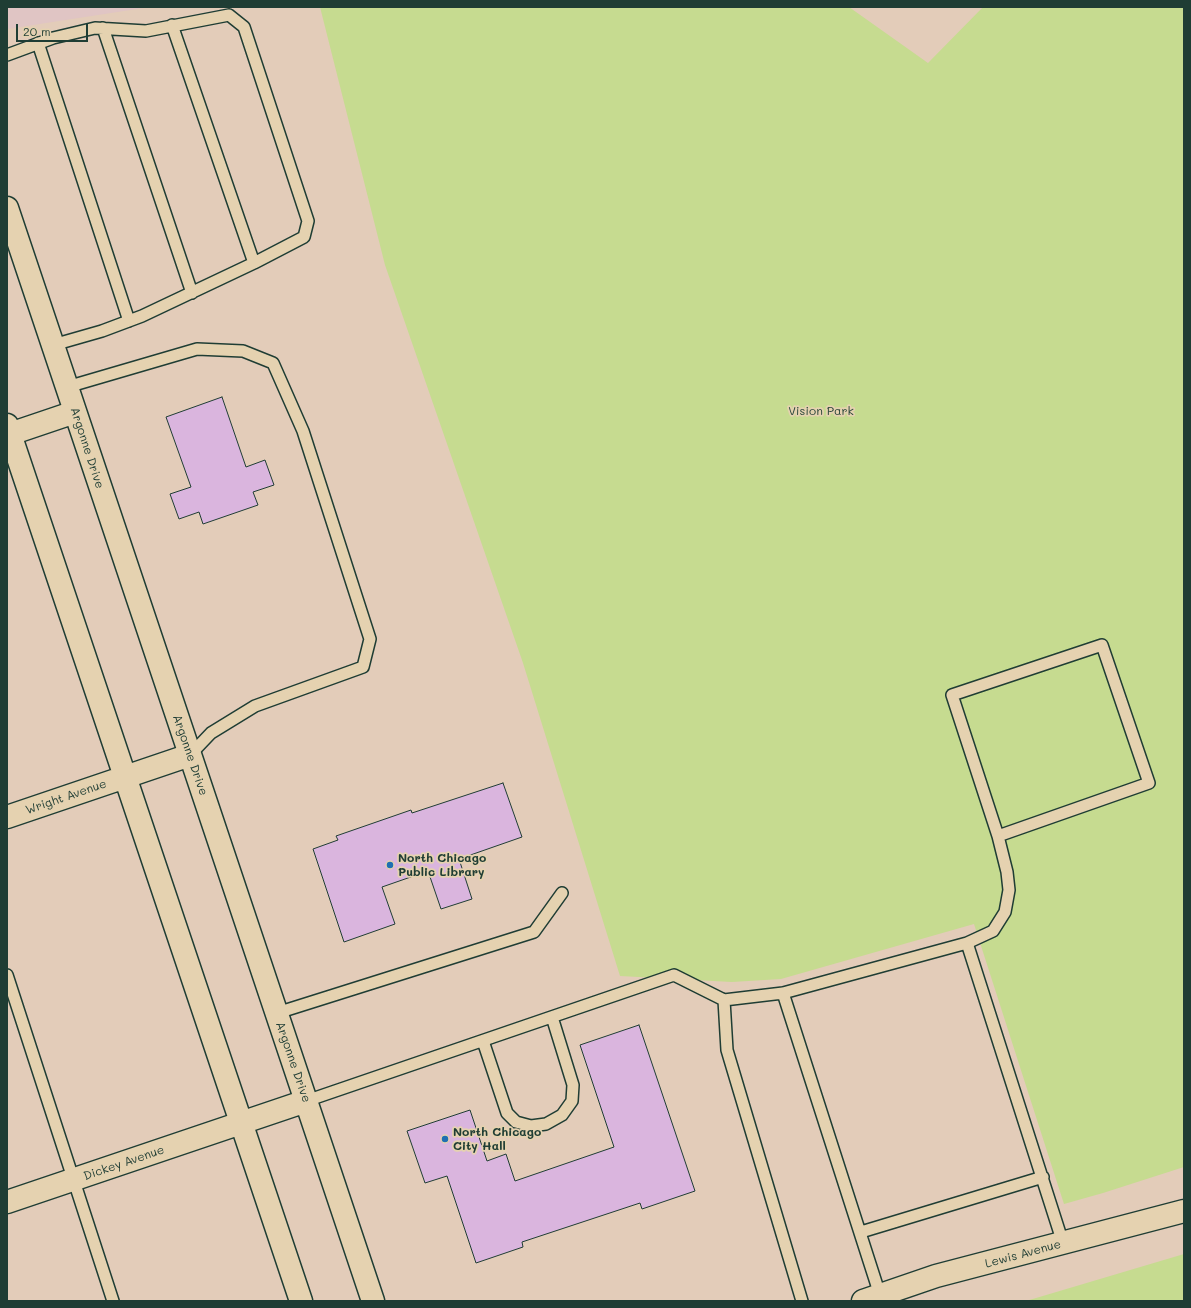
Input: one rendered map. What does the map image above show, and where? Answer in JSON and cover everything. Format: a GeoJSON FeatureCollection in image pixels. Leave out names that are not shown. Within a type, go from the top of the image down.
{"type":"FeatureCollection","features":[{"type":"Feature","properties":{"kind":"street","name":"Argonne Drive"},"geometry":{"type":"LineString","coordinates":[[7,208],[373,1301]]}},
{"type":"Feature","properties":{"kind":"street"},"geometry":{"type":"LineString","coordinates":[[75,412],[8,431],[301,1301]]}},
{"type":"Feature","properties":{"kind":"street","name":"Wright Avenue"},"geometry":{"type":"LineString","coordinates":[[7,817],[190,755]]}},
{"type":"Feature","properties":{"kind":"street","name":"Dickey Avenue"},"geometry":{"type":"LineString","coordinates":[[7,1202],[306,1101]]}},
{"type":"Feature","properties":{"kind":"street","name":"Lewis Avenue"},"geometry":{"type":"LineString","coordinates":[[872,1298],[936,1276],[1184,1211]]}},
{"type":"Feature","properties":{"kind":"lane"},"geometry":{"type":"LineString","coordinates":[[7,55],[53,38],[95,28],[146,31],[172,25],[229,16],[244,27],[308,221],[304,237],[254,263],[142,316],[102,331],[53,345]]}},
{"type":"Feature","properties":{"kind":"lane"},"geometry":{"type":"LineString","coordinates":[[172,25],[254,263]]}},
{"type":"Feature","properties":{"kind":"lane"},"geometry":{"type":"LineString","coordinates":[[103,28],[192,293]]}},
{"type":"Feature","properties":{"kind":"lane"},"geometry":{"type":"LineString","coordinates":[[38,43],[129,321]]}},
{"type":"Feature","properties":{"kind":"lane"},"geometry":{"type":"LineString","coordinates":[[67,387],[197,349],[243,351],[273,363],[304,431],[370,640],[363,666],[255,706],[211,733],[190,755]]}},
{"type":"Feature","properties":{"kind":"lane"},"geometry":{"type":"LineString","coordinates":[[306,1101],[674,975],[724,1000],[784,993],[968,943],[993,931],[1005,912],[1009,890],[1007,872],[998,836],[952,695],[1102,644],[1149,783],[998,836]]}},
{"type":"Feature","properties":{"kind":"lane"},"geometry":{"type":"LineString","coordinates":[[277,1013],[534,932],[562,893]]}},
{"type":"Feature","properties":{"kind":"lane"},"geometry":{"type":"LineString","coordinates":[[968,943],[1063,1243]]}},
{"type":"Feature","properties":{"kind":"lane"},"geometry":{"type":"LineString","coordinates":[[7,975],[113,1301]]}},
{"type":"Feature","properties":{"kind":"lane"},"geometry":{"type":"LineString","coordinates":[[784,993],[861,1232],[872,1298]]}},
{"type":"Feature","properties":{"kind":"lane"},"geometry":{"type":"LineString","coordinates":[[724,1000],[727,1050],[802,1301]]}},
{"type":"Feature","properties":{"kind":"lane"},"geometry":{"type":"LineString","coordinates":[[483,1040],[507,1113],[516,1122],[531,1126],[546,1124],[562,1114],[572,1101],[573,1085],[552,1017]]}},
{"type":"Feature","properties":{"kind":"lane"},"geometry":{"type":"LineString","coordinates":[[861,1232],[1043,1177]]}},
{"type":"Feature","properties":{"kind":"shaded area"},"geometry":{"type":"Polygon","coordinates":[[[7,7],[150,7],[7,29],[7,7]]]}},
{"type":"Feature","properties":{"kind":"green space","name":"Vision Park"},"geometry":{"type":"Polygon","coordinates":[[[320,7],[849,7],[928,63],[983,7],[1184,7],[1184,1167],[1064,1204],[974,924],[781,979],[732,982],[620,976],[523,663],[385,265],[320,7]]]}},
{"type":"Feature","properties":{"kind":"green space"},"geometry":{"type":"Polygon","coordinates":[[[1184,1254],[1184,1301],[1026,1301],[1184,1254]]]}},
{"type":"Feature","properties":{"kind":"building"},"geometry":{"type":"Polygon","coordinates":[[[222,397],[246,467],[265,460],[274,485],[253,492],[258,505],[203,524],[199,512],[179,519],[170,494],[191,487],[166,417],[222,397]]]}},
{"type":"Feature","properties":{"kind":"building","name":"North Chicago Public Library"},"geometry":{"type":"Polygon","coordinates":[[[503,783],[522,837],[459,859],[472,899],[441,909],[428,871],[382,887],[395,924],[344,942],[313,849],[338,840],[336,836],[411,810],[412,813],[503,783]]]}},
{"type":"Feature","properties":{"kind":"building","name":"North Chicago City Hall"},"geometry":{"type":"Polygon","coordinates":[[[639,1025],[695,1191],[642,1209],[640,1203],[522,1242],[523,1247],[476,1263],[447,1176],[425,1183],[407,1131],[470,1110],[487,1161],[506,1154],[515,1181],[614,1147],[580,1045],[639,1025]]]}},
{"type":"Feature","properties":{"kind":"place","name":"North Chicago Public Library"},"geometry":{"type":"Point","coordinates":[390,865]}},
{"type":"Feature","properties":{"kind":"place","name":"North Chicago City Hall"},"geometry":{"type":"Point","coordinates":[445,1139]}}]}
